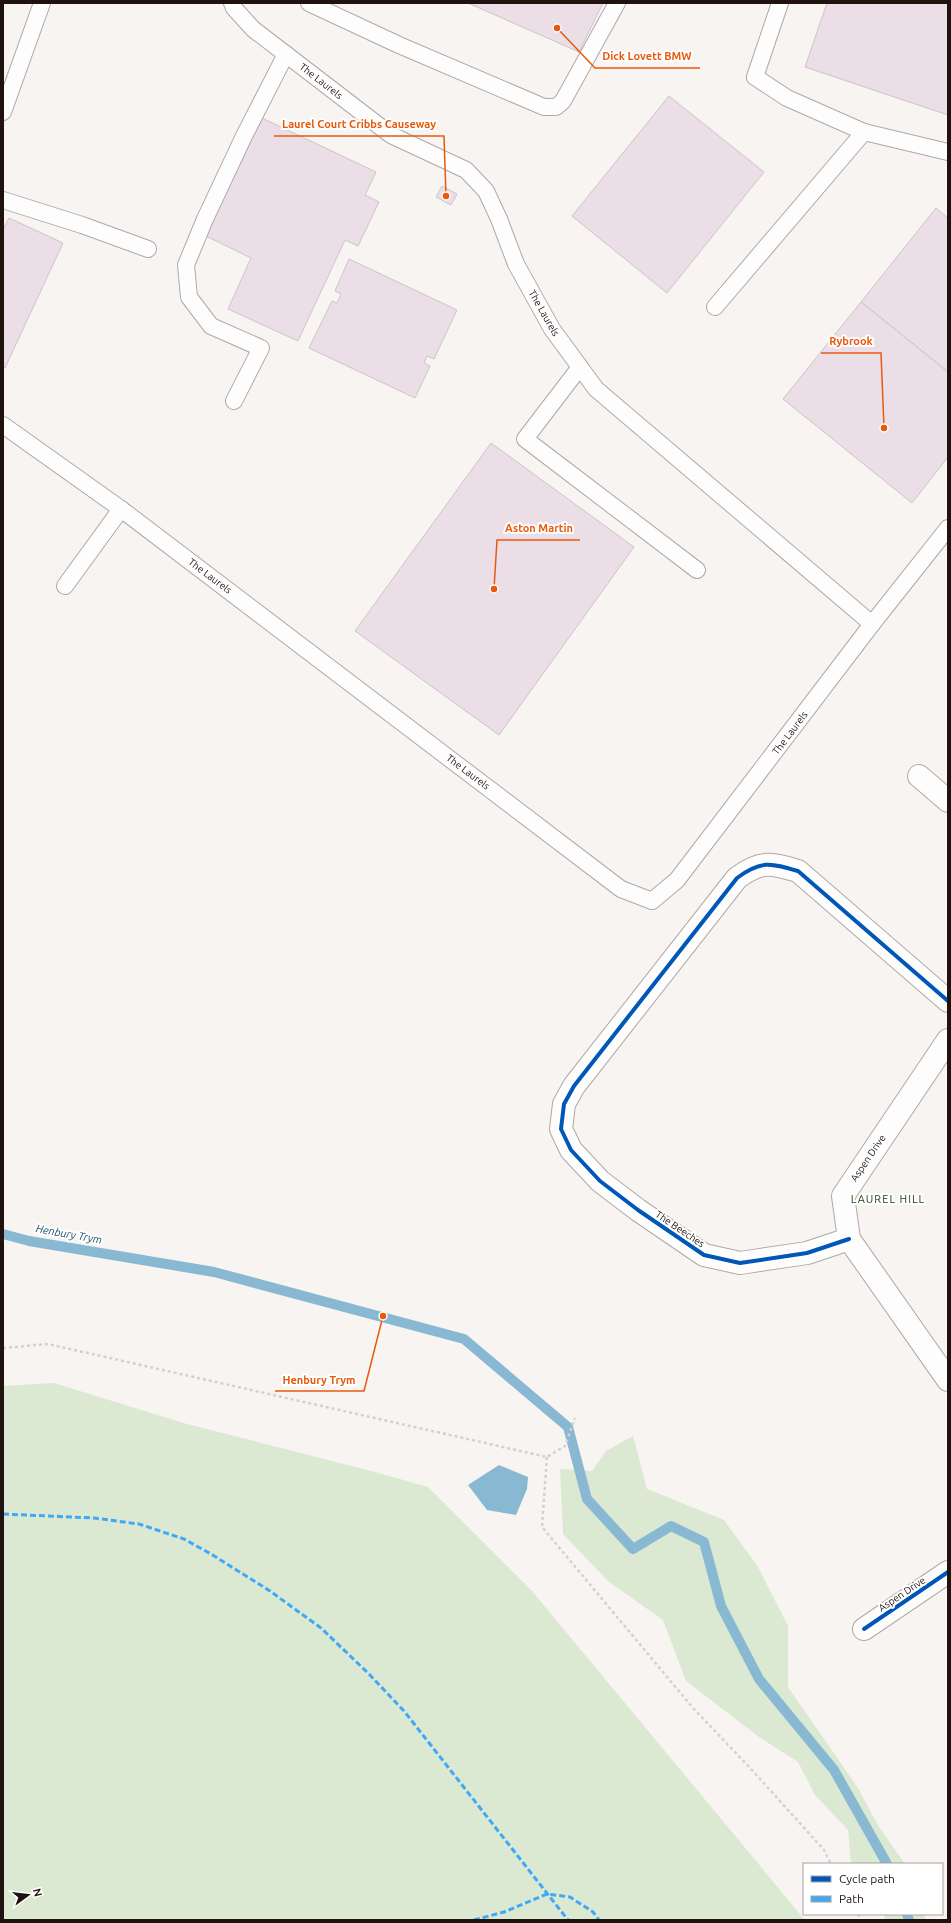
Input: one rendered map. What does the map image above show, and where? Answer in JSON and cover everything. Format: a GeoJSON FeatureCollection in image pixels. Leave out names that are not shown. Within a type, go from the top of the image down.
{"type":"FeatureCollection","features":[{"type":"Feature","properties":{"kind":"street"},"geometry":{"type":"LineString","coordinates":[[919,776],[948,801]]}},
{"type":"Feature","properties":{"kind":"street","name":"The Beeches"},"geometry":{"type":"LineString","coordinates":[[849,1239],[807,1254],[740,1263],[704,1255],[638,1210],[600,1181],[570,1150],[562,1129],[564,1104],[574,1086],[738,878],[751,867],[774,864],[798,871],[948,1001]]}},
{"type":"Feature","properties":{"kind":"street","name":"Aspen Drive"},"geometry":{"type":"LineString","coordinates":[[948,1040],[843,1196],[849,1239],[948,1380]]}},
{"type":"Feature","properties":{"kind":"street","name":"Aspen Drive"},"geometry":{"type":"LineString","coordinates":[[864,1629],[948,1572]]}},
{"type":"Feature","properties":{"kind":"lane"},"geometry":{"type":"LineString","coordinates":[[3,112],[42,3]]}},
{"type":"Feature","properties":{"kind":"lane","name":"The Laurels"},"geometry":{"type":"LineString","coordinates":[[232,3],[234,8],[253,29],[391,135],[466,170],[486,191],[520,270],[552,330],[596,389],[872,624]]}},
{"type":"Feature","properties":{"kind":"lane"},"geometry":{"type":"LineString","coordinates":[[309,3],[400,45],[544,107],[556,107],[563,101],[617,3]]}},
{"type":"Feature","properties":{"kind":"lane"},"geometry":{"type":"LineString","coordinates":[[780,3],[755,77],[787,98],[864,132],[948,152]]}},
{"type":"Feature","properties":{"kind":"lane"},"geometry":{"type":"LineString","coordinates":[[234,401],[261,348],[211,326],[189,297],[186,265],[205,219],[244,136],[286,54]]}},
{"type":"Feature","properties":{"kind":"lane"},"geometry":{"type":"LineString","coordinates":[[715,307],[864,132]]}},
{"type":"Feature","properties":{"kind":"lane"},"geometry":{"type":"LineString","coordinates":[[3,200],[82,225],[148,249]]}},
{"type":"Feature","properties":{"kind":"lane"},"geometry":{"type":"LineString","coordinates":[[580,367],[525,439],[697,570]]}},
{"type":"Feature","properties":{"kind":"lane","name":"The Laurels"},"geometry":{"type":"LineString","coordinates":[[3,425],[121,509],[621,889],[652,901],[677,880],[872,624],[948,528]]}},
{"type":"Feature","properties":{"kind":"lane"},"geometry":{"type":"LineString","coordinates":[[65,586],[121,509]]}},
{"type":"Feature","properties":{"kind":"path"},"geometry":{"type":"LineString","coordinates":[[3,1348],[48,1344],[547,1457],[565,1446],[575,1418]]}},
{"type":"Feature","properties":{"kind":"path"},"geometry":{"type":"LineString","coordinates":[[547,1457],[542,1527],[693,1708],[752,1770],[824,1850],[831,1863]]}},
{"type":"Feature","properties":{"kind":"green space"},"geometry":{"type":"Polygon","coordinates":[[[54,1383],[187,1424],[428,1487],[532,1591],[805,1920],[3,1920],[3,1386],[54,1383]]]}},
{"type":"Feature","properties":{"kind":"green space"},"geometry":{"type":"Polygon","coordinates":[[[633,1436],[647,1489],[724,1520],[758,1567],[788,1626],[788,1687],[858,1788],[879,1827],[904,1863],[851,1863],[848,1830],[815,1795],[798,1762],[759,1737],[686,1681],[663,1620],[609,1582],[563,1534],[560,1469],[592,1471],[606,1451],[633,1436]]]}},
{"type":"Feature","properties":{"kind":"green space"},"geometry":{"type":"Polygon","coordinates":[[[884,1915],[924,1915],[926,1920],[885,1920],[884,1915]]]}},
{"type":"Feature","properties":{"kind":"water"},"geometry":{"type":"Polygon","coordinates":[[[499,1465],[528,1477],[527,1489],[516,1515],[487,1510],[468,1485],[499,1465]]]}},
{"type":"Feature","properties":{"kind":"building"},"geometry":{"type":"Polygon","coordinates":[[[468,3],[603,3],[579,52],[468,3]]]}},
{"type":"Feature","properties":{"kind":"building"},"geometry":{"type":"Polygon","coordinates":[[[827,3],[948,3],[948,115],[805,67],[827,3]]]}},
{"type":"Feature","properties":{"kind":"building"},"geometry":{"type":"Polygon","coordinates":[[[669,96],[764,172],[667,293],[572,216],[669,96]]]}},
{"type":"Feature","properties":{"kind":"building"},"geometry":{"type":"Polygon","coordinates":[[[262,118],[376,172],[365,195],[379,202],[358,246],[345,240],[298,341],[228,309],[251,258],[206,236],[262,118]]]}},
{"type":"Feature","properties":{"kind":"building"},"geometry":{"type":"Polygon","coordinates":[[[442,186],[457,194],[451,205],[436,197],[442,186]]]}},
{"type":"Feature","properties":{"kind":"building"},"geometry":{"type":"Polygon","coordinates":[[[936,208],[948,218],[948,372],[861,302],[936,208]]]}},
{"type":"Feature","properties":{"kind":"building"},"geometry":{"type":"Polygon","coordinates":[[[9,218],[63,243],[5,368],[3,367],[3,230],[9,218]]]}},
{"type":"Feature","properties":{"kind":"building"},"geometry":{"type":"Polygon","coordinates":[[[349,259],[457,310],[434,359],[427,356],[424,363],[430,366],[415,398],[309,348],[332,301],[337,303],[341,294],[335,291],[349,259]]]}},
{"type":"Feature","properties":{"kind":"building"},"geometry":{"type":"Polygon","coordinates":[[[861,302],[948,372],[948,457],[912,503],[783,399],[861,302]]]}},
{"type":"Feature","properties":{"kind":"building"},"geometry":{"type":"Polygon","coordinates":[[[491,443],[634,547],[499,735],[355,631],[491,443]]]}},
{"type":"Feature","properties":{"kind":"waterway","name":"Henbury Trym"},"geometry":{"type":"LineString","coordinates":[[3,1234],[29,1241],[214,1272],[464,1339],[568,1427],[587,1499],[633,1549],[671,1526],[704,1542],[721,1606],[759,1679],[834,1770],[886,1863]]}},
{"type":"Feature","properties":{"kind":"waterway"},"geometry":{"type":"LineString","coordinates":[[907,1915],[909,1920]]}},
{"type":"Feature","properties":{"kind":"marked path"},"geometry":{"type":"LineString","coordinates":[[3,1514],[94,1518],[139,1524],[184,1539],[270,1591],[321,1628],[368,1673],[404,1711],[568,1920]]}},
{"type":"Feature","properties":{"kind":"marked path"},"geometry":{"type":"LineString","coordinates":[[474,1920],[504,1912],[547,1894],[570,1897],[593,1912],[599,1920]]}},
{"type":"Feature","properties":{"kind":"cycle path"},"geometry":{"type":"LineString","coordinates":[[849,1239],[807,1253],[740,1263],[704,1255],[638,1210],[600,1181],[571,1150],[561,1129],[564,1104],[574,1086],[737,878],[745,872],[760,866],[773,865],[798,871],[948,1001]]}},
{"type":"Feature","properties":{"kind":"cycle path"},"geometry":{"type":"LineString","coordinates":[[864,1629],[948,1572]]}},
{"type":"Feature","properties":{"kind":"place","name":"Dick Lovett BMW"},"geometry":{"type":"Point","coordinates":[557,28]}},
{"type":"Feature","properties":{"kind":"place","name":"Laurel Court Cribbs Causeway"},"geometry":{"type":"Point","coordinates":[446,196]}},
{"type":"Feature","properties":{"kind":"place","name":"Rybrook"},"geometry":{"type":"Point","coordinates":[884,428]}},
{"type":"Feature","properties":{"kind":"place","name":"Aston Martin"},"geometry":{"type":"Point","coordinates":[494,589]}},
{"type":"Feature","properties":{"kind":"place","name":"Henbury Trym"},"geometry":{"type":"Point","coordinates":[383,1316]}},
{"type":"Feature","properties":{"kind":"district","name":"LAUREL HILL"},"geometry":{"type":"Point","coordinates":[888,1199]}}]}
